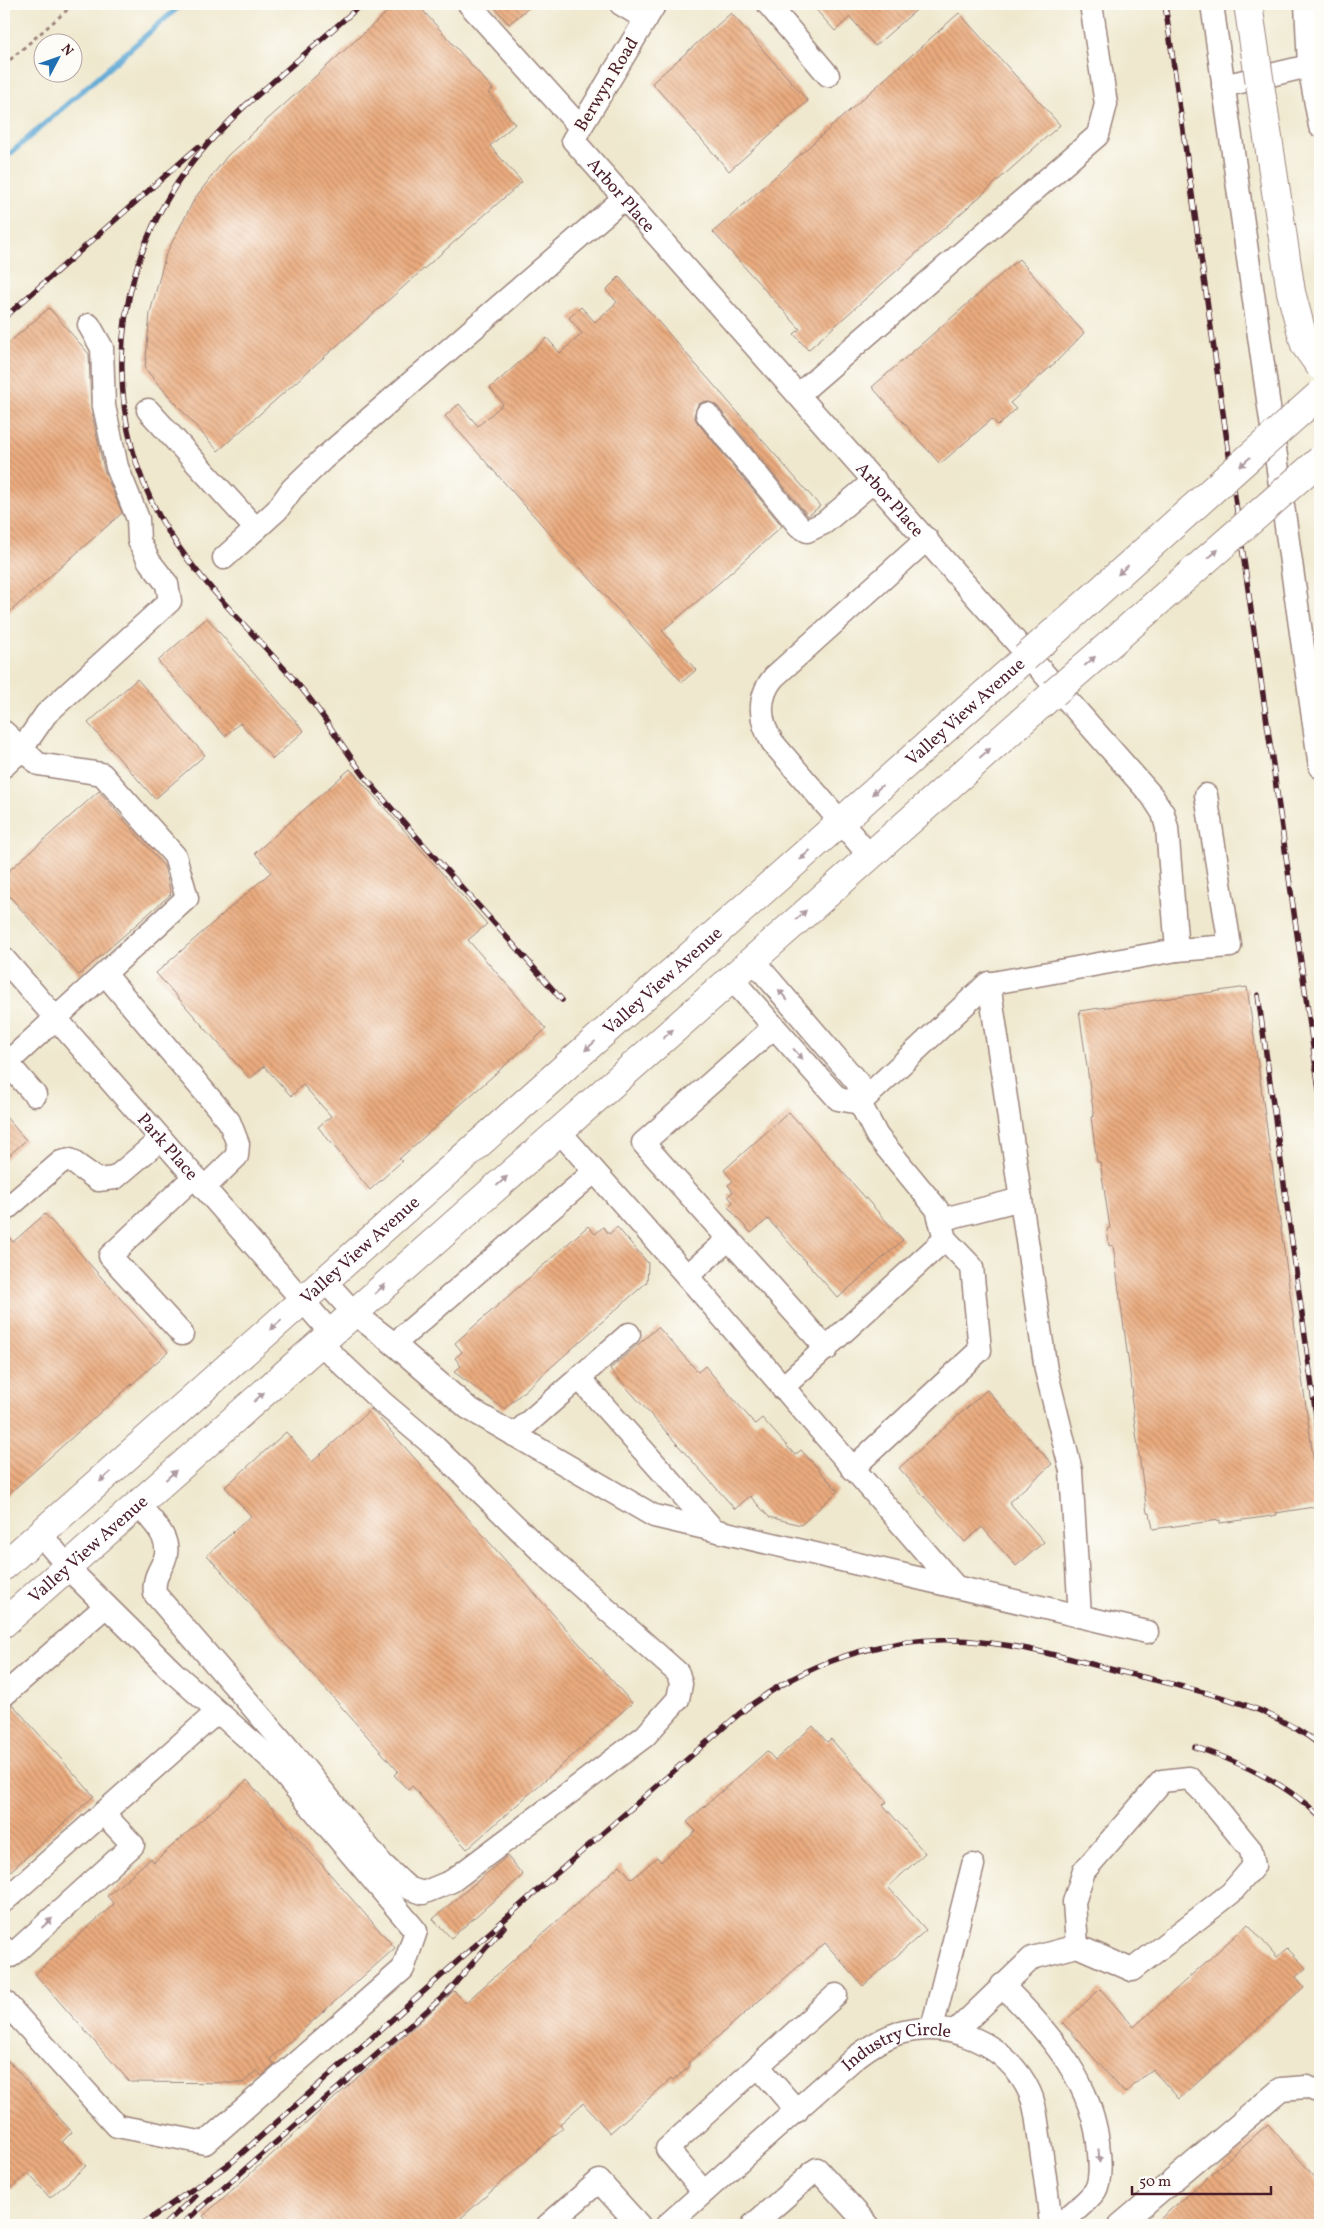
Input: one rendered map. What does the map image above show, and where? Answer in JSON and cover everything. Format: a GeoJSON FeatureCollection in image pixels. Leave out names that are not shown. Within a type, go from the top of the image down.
{"type":"FeatureCollection","features":[{"type":"Feature","properties":{"kind":"main road"},"geometry":{"type":"LineString","coordinates":[[1248,4],[1291,292],[1305,345],[1320,366]]}},
{"type":"Feature","properties":{"kind":"main road","name":"Valley View Avenue"},"geometry":{"type":"LineString","coordinates":[[4,1566],[1320,394]]}},
{"type":"Feature","properties":{"kind":"main road","name":"Valley View Avenue"},"geometry":{"type":"LineString","coordinates":[[4,1623],[921,809],[1320,460]]}},
{"type":"Feature","properties":{"kind":"street","name":"Arbor Place"},"geometry":{"type":"LineString","coordinates":[[468,4],[577,133],[624,198],[927,539],[774,677],[764,693],[761,712],[768,735],[869,855]]}},
{"type":"Feature","properties":{"kind":"street"},"geometry":{"type":"LineString","coordinates":[[621,4],[650,11]]}},
{"type":"Feature","properties":{"kind":"street"},"geometry":{"type":"LineString","coordinates":[[768,4],[828,75]]}},
{"type":"Feature","properties":{"kind":"street"},"geometry":{"type":"LineString","coordinates":[[798,394],[1098,135],[1106,104],[1091,4]]}},
{"type":"Feature","properties":{"kind":"street"},"geometry":{"type":"LineString","coordinates":[[1212,4],[1320,767]]}},
{"type":"Feature","properties":{"kind":"street"},"geometry":{"type":"LineString","coordinates":[[1306,4],[1309,66],[1320,126]]}},
{"type":"Feature","properties":{"kind":"street","name":"Berwyn Road"},"geometry":{"type":"LineString","coordinates":[[577,133],[650,11]]}},
{"type":"Feature","properties":{"kind":"street"},"geometry":{"type":"LineString","coordinates":[[1224,86],[1309,66]]}},
{"type":"Feature","properties":{"kind":"street"},"geometry":{"type":"LineString","coordinates":[[224,558],[278,510],[292,488],[323,459],[624,198]]}},
{"type":"Feature","properties":{"kind":"street"},"geometry":{"type":"LineString","coordinates":[[4,766],[21,750],[46,714],[170,601],[167,584],[149,561],[139,541],[138,519],[117,467],[104,406],[102,348],[88,325]]}},
{"type":"Feature","properties":{"kind":"street"},"geometry":{"type":"LineString","coordinates":[[148,410],[256,529]]}},
{"type":"Feature","properties":{"kind":"street"},"geometry":{"type":"LineString","coordinates":[[707,414],[799,526],[806,531],[824,523],[875,480]]}},
{"type":"Feature","properties":{"kind":"street"},"geometry":{"type":"LineString","coordinates":[[927,539],[1152,796],[1163,813],[1170,855],[1176,950]]}},
{"type":"Feature","properties":{"kind":"street"},"geometry":{"type":"LineString","coordinates":[[4,732],[38,764],[102,774],[175,856],[187,898],[56,1020],[5,1061],[35,1095]]}},
{"type":"Feature","properties":{"kind":"street"},"geometry":{"type":"LineString","coordinates":[[860,1103],[989,983],[1176,950],[1230,946],[1206,795]]}},
{"type":"Feature","properties":{"kind":"street","name":"Park Place"},"geometry":{"type":"LineString","coordinates":[[4,959],[303,1301],[325,1338],[383,1403],[433,1446],[540,1550],[678,1673],[681,1684],[678,1699],[645,1736],[452,1880],[423,1893],[408,1888],[382,1864],[288,1748],[155,1594],[154,1580],[167,1554],[167,1547],[165,1539],[138,1504]]}},
{"type":"Feature","properties":{"kind":"street"},"geometry":{"type":"LineString","coordinates":[[752,959],[858,1083],[860,1103],[877,1136],[937,1209],[942,1229],[972,1266],[980,1350],[852,1469]]}},
{"type":"Feature","properties":{"kind":"street"},"geometry":{"type":"LineString","coordinates":[[105,974],[230,1121],[238,1144],[237,1156],[199,1183],[110,1256],[182,1334]]}},
{"type":"Feature","properties":{"kind":"street"},"geometry":{"type":"LineString","coordinates":[[731,978],[838,1099],[860,1103]]}},
{"type":"Feature","properties":{"kind":"street"},"geometry":{"type":"LineString","coordinates":[[989,983],[1046,1370],[1071,1471],[1080,1616]]}},
{"type":"Feature","properties":{"kind":"street"},"geometry":{"type":"LineString","coordinates":[[774,1027],[643,1143],[827,1349]]}},
{"type":"Feature","properties":{"kind":"street"},"geometry":{"type":"LineString","coordinates":[[559,1131],[688,1276],[782,1388],[954,1585]]}},
{"type":"Feature","properties":{"kind":"street"},"geometry":{"type":"LineString","coordinates":[[4,1211],[61,1162],[70,1160],[98,1180],[115,1178],[161,1139]]}},
{"type":"Feature","properties":{"kind":"street"},"geometry":{"type":"LineString","coordinates":[[394,1344],[594,1172]]}},
{"type":"Feature","properties":{"kind":"street"},"geometry":{"type":"LineString","coordinates":[[782,1388],[827,1349],[942,1229],[1021,1199]]}},
{"type":"Feature","properties":{"kind":"street"},"geometry":{"type":"LineString","coordinates":[[688,1276],[729,1239]]}},
{"type":"Feature","properties":{"kind":"street"},"geometry":{"type":"LineString","coordinates":[[325,1281],[354,1313],[394,1344],[468,1408],[654,1516],[954,1585],[1147,1632]]}},
{"type":"Feature","properties":{"kind":"street"},"geometry":{"type":"LineString","coordinates":[[514,1435],[629,1334]]}},
{"type":"Feature","properties":{"kind":"street"},"geometry":{"type":"LineString","coordinates":[[578,1378],[713,1529]]}},
{"type":"Feature","properties":{"kind":"street"},"geometry":{"type":"LineString","coordinates":[[4,2001],[117,2126],[205,2142],[403,1969],[416,1931],[270,1758],[173,1672],[68,1567],[40,1534]]}},
{"type":"Feature","properties":{"kind":"street"},"geometry":{"type":"LineString","coordinates":[[4,1695],[106,1606]]}},
{"type":"Feature","properties":{"kind":"street"},"geometry":{"type":"LineString","coordinates":[[4,1901],[217,1712]]}},
{"type":"Feature","properties":{"kind":"street"},"geometry":{"type":"LineString","coordinates":[[955,2032],[1002,1984],[1032,1958],[1077,1946],[1132,1970],[1231,1893],[1254,1866],[1251,1850],[1206,1795],[1189,1778],[1162,1781],[1084,1871],[1074,1902],[1077,1946]]}},
{"type":"Feature","properties":{"kind":"street"},"geometry":{"type":"LineString","coordinates":[[7,1952],[133,1846],[103,1813]]}},
{"type":"Feature","properties":{"kind":"street"},"geometry":{"type":"LineString","coordinates":[[932,2028],[973,1865]]}},
{"type":"Feature","properties":{"kind":"street"},"geometry":{"type":"LineString","coordinates":[[1002,1984],[1032,2015],[1069,2064],[1081,2082],[1094,2122],[1098,2140],[1100,2167],[1096,2190],[1059,2225]]}},
{"type":"Feature","properties":{"kind":"street"},"geometry":{"type":"LineString","coordinates":[[704,2192],[667,2149],[836,1995]]}},
{"type":"Feature","properties":{"kind":"street","name":"Industry Circle"},"geometry":{"type":"LineString","coordinates":[[667,2225],[856,2057],[875,2044],[899,2034],[932,2028],[955,2032],[990,2048],[1014,2068],[1030,2093],[1036,2112],[1051,2225]]}},
{"type":"Feature","properties":{"kind":"street"},"geometry":{"type":"LineString","coordinates":[[758,2066],[797,2111]]}},
{"type":"Feature","properties":{"kind":"street"},"geometry":{"type":"LineString","coordinates":[[1120,2225],[1281,2089],[1307,2087],[1320,2092]]}},
{"type":"Feature","properties":{"kind":"street"},"geometry":{"type":"LineString","coordinates":[[753,2225],[817,2169],[868,2225]]}},
{"type":"Feature","properties":{"kind":"street"},"geometry":{"type":"LineString","coordinates":[[548,2225],[598,2181],[638,2225]]}},
{"type":"Feature","properties":{"kind":"path"},"geometry":{"type":"LineString","coordinates":[[4,64],[74,4]]}},
{"type":"Feature","properties":{"kind":"building"},"geometry":{"type":"Polygon","coordinates":[[[396,4],[417,4],[493,89],[488,93],[515,124],[490,146],[522,182],[218,451],[145,369],[150,313],[166,254],[195,198],[228,155],[396,4]]]}},
{"type":"Feature","properties":{"kind":"building"},"geometry":{"type":"Polygon","coordinates":[[[492,4],[533,4],[509,24],[492,4]]]}},
{"type":"Feature","properties":{"kind":"building"},"geometry":{"type":"Polygon","coordinates":[[[811,4],[923,4],[875,46],[850,17],[835,31],[811,4]]]}},
{"type":"Feature","properties":{"kind":"building"},"geometry":{"type":"Polygon","coordinates":[[[731,13],[808,101],[729,171],[652,83],[731,13]]]}},
{"type":"Feature","properties":{"kind":"building"},"geometry":{"type":"Polygon","coordinates":[[[959,13],[1060,125],[808,350],[794,334],[800,329],[713,232],[959,13]]]}},
{"type":"Feature","properties":{"kind":"building"},"geometry":{"type":"Polygon","coordinates":[[[1019,259],[1084,333],[1057,361],[1010,403],[1016,409],[998,426],[992,419],[940,464],[872,387],[1019,259]]]}},
{"type":"Feature","properties":{"kind":"building"},"geometry":{"type":"Polygon","coordinates":[[[619,277],[820,506],[808,516],[717,406],[705,401],[698,404],[694,416],[697,422],[782,526],[662,631],[696,670],[682,682],[445,416],[459,404],[478,426],[503,404],[490,388],[547,338],[560,353],[582,334],[569,318],[581,307],[595,322],[617,302],[606,290],[619,277]]]}},
{"type":"Feature","properties":{"kind":"building"},"geometry":{"type":"Polygon","coordinates":[[[49,308],[89,354],[91,409],[104,470],[122,513],[4,617],[4,347],[49,308]]]}},
{"type":"Feature","properties":{"kind":"building"},"geometry":{"type":"Polygon","coordinates":[[[207,618],[304,731],[273,759],[240,723],[225,736],[158,661],[207,618]]]}},
{"type":"Feature","properties":{"kind":"building"},"geometry":{"type":"Polygon","coordinates":[[[137,679],[205,755],[155,799],[88,723],[137,679]]]}},
{"type":"Feature","properties":{"kind":"building"},"geometry":{"type":"Polygon","coordinates":[[[350,769],[487,924],[468,940],[546,1029],[399,1159],[402,1161],[370,1190],[318,1127],[331,1116],[303,1085],[291,1096],[264,1066],[250,1079],[156,973],[271,872],[255,853],[350,769]]]}},
{"type":"Feature","properties":{"kind":"building"},"geometry":{"type":"Polygon","coordinates":[[[99,791],[164,866],[171,894],[79,975],[4,890],[4,875],[99,791]]]}},
{"type":"Feature","properties":{"kind":"building"},"geometry":{"type":"Polygon","coordinates":[[[1247,987],[1320,1506],[1276,1513],[1277,1515],[1265,1517],[1220,1523],[1220,1520],[1153,1529],[1150,1513],[1147,1513],[1113,1245],[1109,1246],[1107,1229],[1110,1228],[1100,1162],[1097,1162],[1091,1117],[1094,1116],[1079,1011],[1247,987]]]}},
{"type":"Feature","properties":{"kind":"building"},"geometry":{"type":"Polygon","coordinates":[[[789,1112],[903,1240],[838,1298],[768,1219],[751,1233],[728,1207],[733,1202],[728,1196],[733,1192],[728,1185],[733,1181],[724,1170],[789,1112]]]}},
{"type":"Feature","properties":{"kind":"building"},"geometry":{"type":"Polygon","coordinates":[[[4,1115],[26,1140],[4,1160],[4,1115]]]}},
{"type":"Feature","properties":{"kind":"building"},"geometry":{"type":"Polygon","coordinates":[[[45,1214],[168,1352],[4,1498],[4,1232],[13,1242],[45,1214]]]}},
{"type":"Feature","properties":{"kind":"building"},"geometry":{"type":"Polygon","coordinates":[[[588,1226],[595,1234],[603,1227],[609,1234],[617,1227],[648,1263],[647,1282],[504,1409],[454,1372],[461,1366],[455,1358],[462,1352],[455,1343],[588,1226]]]}},
{"type":"Feature","properties":{"kind":"building"},"geometry":{"type":"Polygon","coordinates":[[[658,1327],[698,1372],[705,1366],[755,1424],[762,1418],[795,1455],[801,1450],[838,1491],[801,1525],[769,1517],[750,1496],[735,1509],[610,1369],[658,1327]]]}},
{"type":"Feature","properties":{"kind":"building"},"geometry":{"type":"Polygon","coordinates":[[[987,1390],[1052,1464],[1009,1502],[1044,1542],[1016,1566],[982,1527],[965,1542],[899,1468],[987,1390]]]}},
{"type":"Feature","properties":{"kind":"building"},"geometry":{"type":"Polygon","coordinates":[[[371,1409],[632,1703],[467,1849],[412,1786],[408,1790],[394,1775],[398,1771],[207,1555],[251,1516],[225,1487],[286,1432],[312,1462],[371,1409]]]}},
{"type":"Feature","properties":{"kind":"building"},"geometry":{"type":"Polygon","coordinates":[[[13,1705],[94,1796],[4,1877],[4,1713],[13,1705]]]}},
{"type":"Feature","properties":{"kind":"building"},"geometry":{"type":"Polygon","coordinates":[[[813,1726],[827,1742],[831,1739],[887,1802],[883,1805],[925,1853],[888,1887],[926,1930],[863,1986],[825,1943],[688,2063],[690,2066],[673,2081],[671,2079],[610,2133],[583,2103],[560,2124],[563,2128],[453,2225],[211,2225],[203,2216],[454,1991],[465,2003],[620,1865],[632,1879],[657,1857],[661,1862],[696,1831],[687,1822],[767,1751],[775,1760],[813,1726]]]}},
{"type":"Feature","properties":{"kind":"building"},"geometry":{"type":"Polygon","coordinates":[[[247,1780],[395,1948],[270,2059],[275,2064],[262,2076],[257,2070],[243,2083],[130,2082],[35,1974],[114,1904],[107,1896],[151,1858],[154,1862],[247,1780]]]}},
{"type":"Feature","properties":{"kind":"building"},"geometry":{"type":"Polygon","coordinates":[[[507,1856],[523,1875],[451,1938],[433,1919],[507,1856]]]}},
{"type":"Feature","properties":{"kind":"building"},"geometry":{"type":"Polygon","coordinates":[[[1248,1924],[1277,1957],[1287,1948],[1306,1968],[1296,1977],[1304,1987],[1179,2099],[1152,2069],[1125,2093],[1063,2023],[1100,1989],[1134,2027],[1248,1924]]]}},
{"type":"Feature","properties":{"kind":"building"},"geometry":{"type":"Polygon","coordinates":[[[4,2056],[72,2132],[62,2142],[86,2166],[50,2198],[28,2173],[4,2194],[4,2056]]]}},
{"type":"Feature","properties":{"kind":"building"},"geometry":{"type":"Polygon","coordinates":[[[1268,2124],[1320,2183],[1320,2225],[1153,2225],[1268,2124]]]}},
{"type":"Feature","properties":{"kind":"waterway"},"geometry":{"type":"LineString","coordinates":[[4,159],[182,4]]}},
{"type":"Feature","properties":{"kind":"railway"},"geometry":{"type":"LineString","coordinates":[[245,106],[362,4]]}},
{"type":"Feature","properties":{"kind":"railway"},"geometry":{"type":"LineString","coordinates":[[1165,4],[1320,1096]]}},
{"type":"Feature","properties":{"kind":"railway"},"geometry":{"type":"LineString","coordinates":[[249,102],[207,145],[179,180],[150,232],[135,274],[125,317],[122,362],[124,406],[133,450],[147,492],[168,531],[199,574],[306,694],[366,778],[562,1000]]}},
{"type":"Feature","properties":{"kind":"railway"},"geometry":{"type":"LineString","coordinates":[[4,318],[198,147]]}},
{"type":"Feature","properties":{"kind":"railway"},"geometry":{"type":"LineString","coordinates":[[1258,995],[1320,1445]]}},
{"type":"Feature","properties":{"kind":"railway"},"geometry":{"type":"LineString","coordinates":[[141,2225],[232,2162],[739,1714],[767,1694],[796,1677],[826,1663],[857,1652],[923,1641],[956,1640],[1009,1646],[1064,1657],[1186,1687],[1233,1701],[1278,1719],[1320,1745]]}},
{"type":"Feature","properties":{"kind":"railway"},"geometry":{"type":"LineString","coordinates":[[1195,1747],[1229,1759],[1262,1775],[1293,1794],[1320,1817]]}},
{"type":"Feature","properties":{"kind":"railway"},"geometry":{"type":"LineString","coordinates":[[181,2225],[445,1995],[504,1927]]}},
{"type":"Feature","properties":{"kind":"railway"},"geometry":{"type":"LineString","coordinates":[[164,2225],[195,2196]]}}]}
